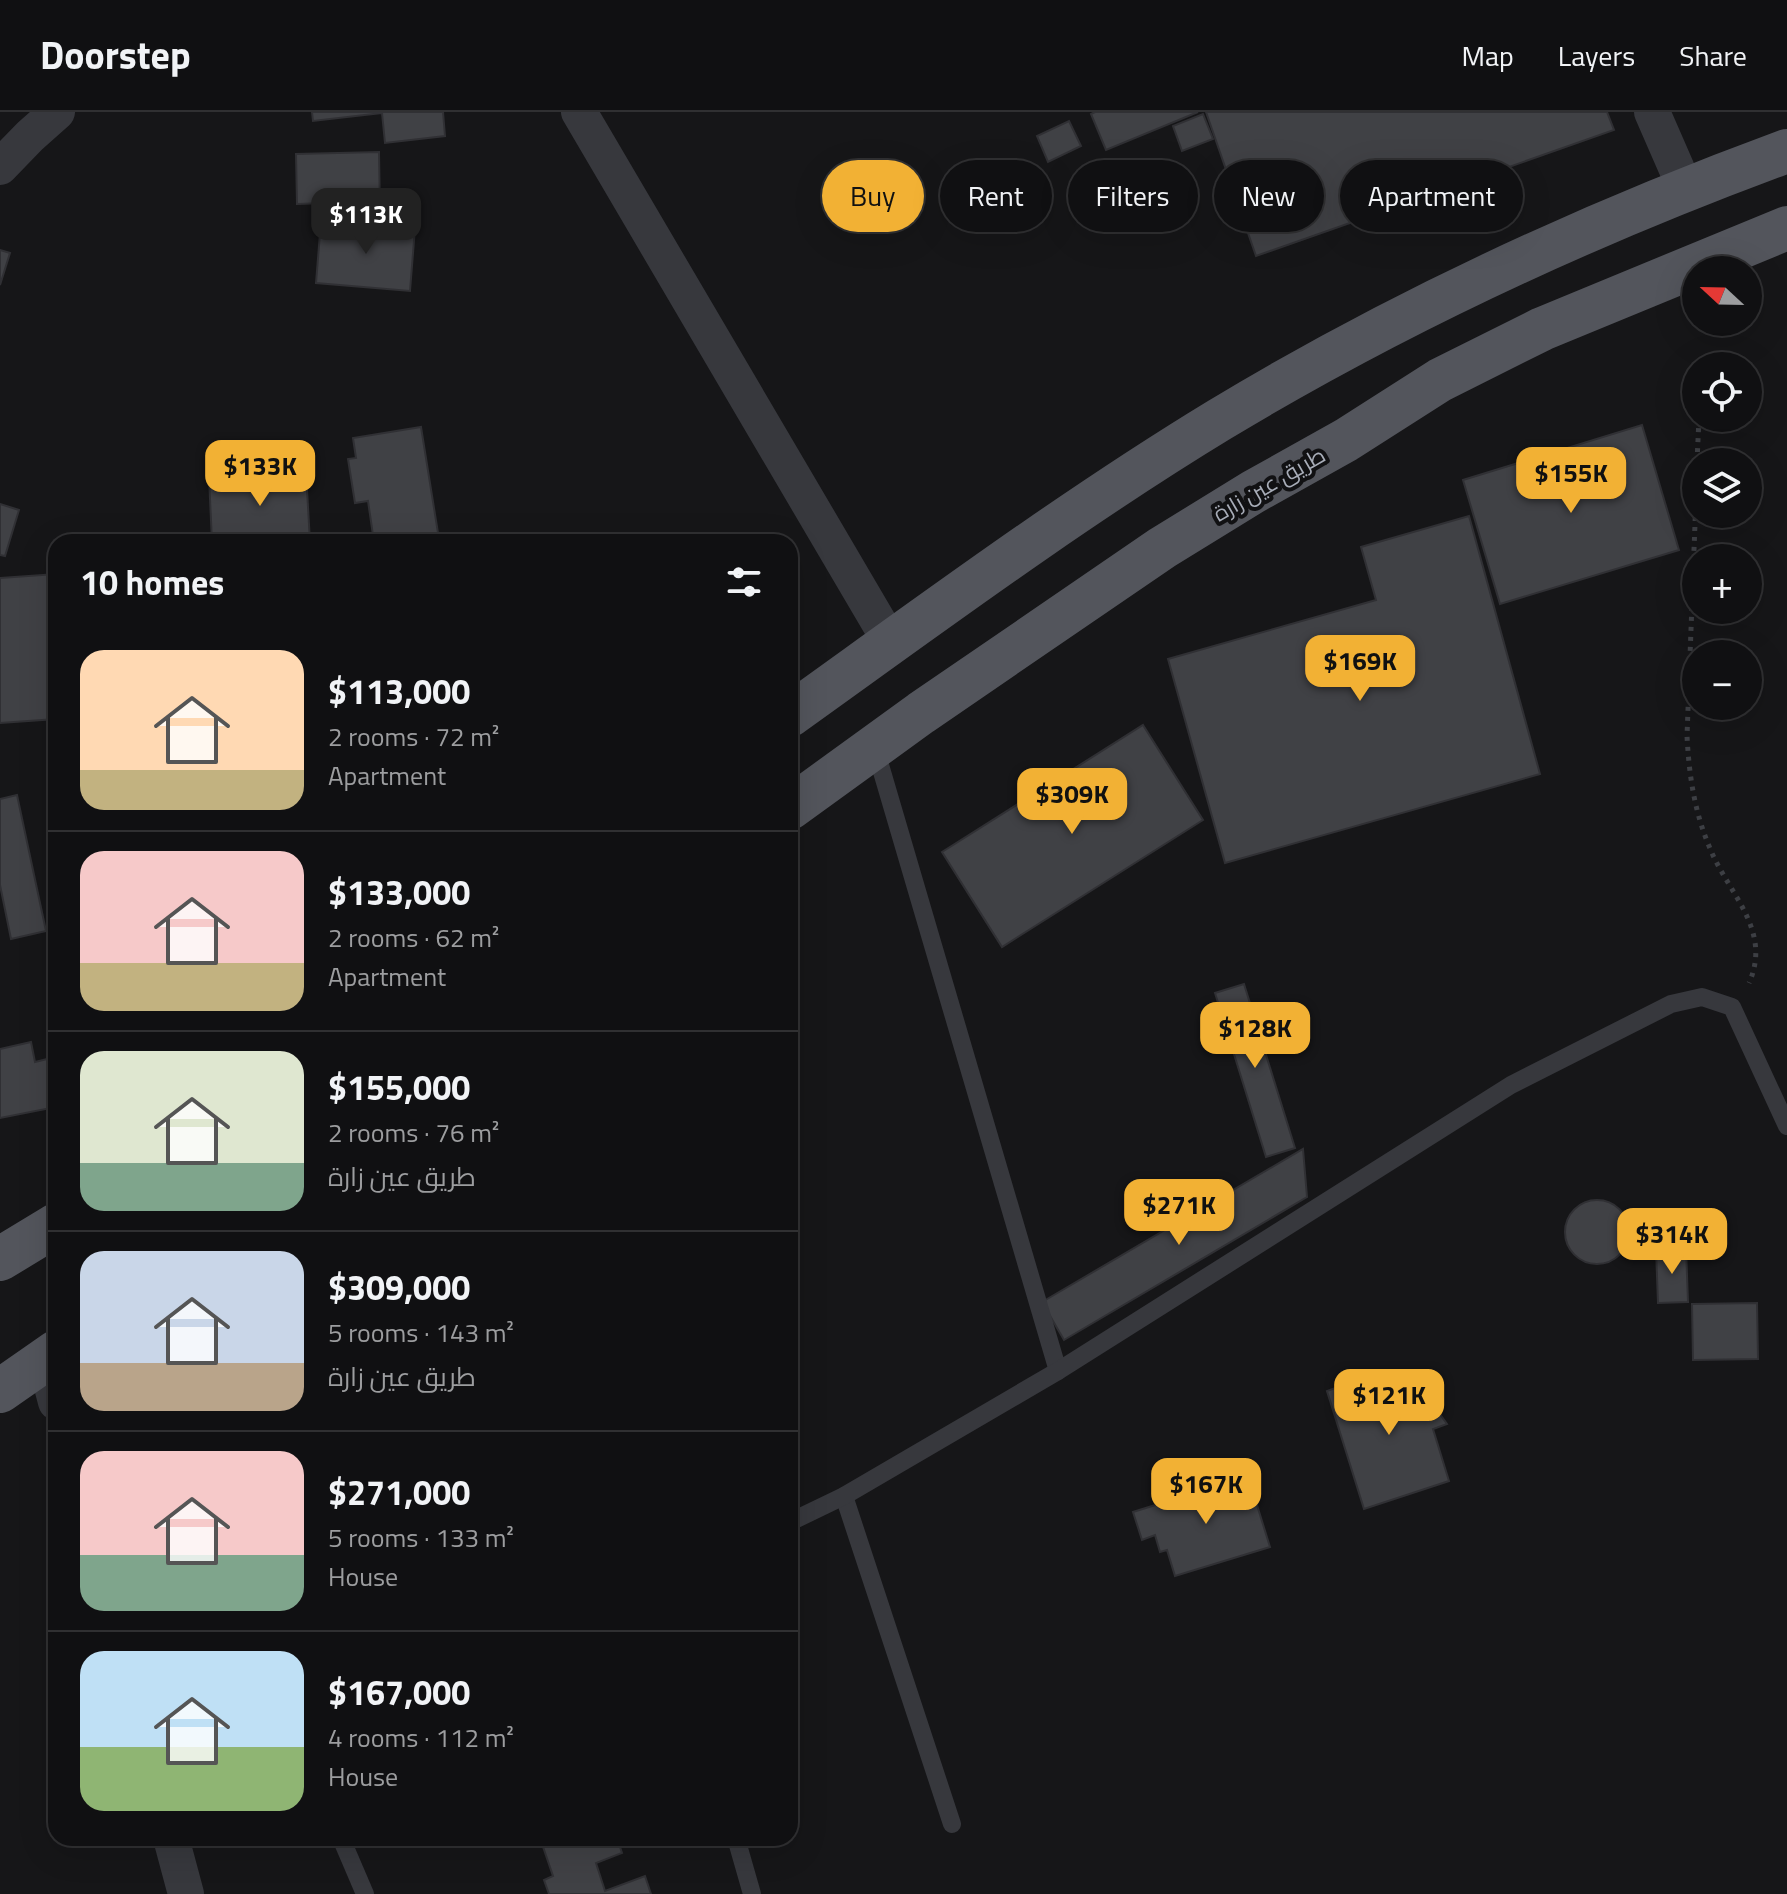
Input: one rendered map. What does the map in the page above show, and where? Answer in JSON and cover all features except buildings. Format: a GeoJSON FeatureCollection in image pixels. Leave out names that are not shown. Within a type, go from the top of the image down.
{"type":"FeatureCollection","features":[{"type":"Feature","properties":{"kind":"main road"},"geometry":{"type":"LineString","coordinates":[[798,709],[1117,484],[1328,357],[1442,299],[1639,208],[1787,151]]}},
{"type":"Feature","properties":{"kind":"main road","name":"طريق عين زارة"},"geometry":{"type":"LineString","coordinates":[[798,802],[1037,632],[1162,548],[1346,440],[1440,380],[1542,329],[1787,228]]}},
{"type":"Feature","properties":{"kind":"main road"},"geometry":{"type":"LineString","coordinates":[[0,1259],[48,1230]]}},
{"type":"Feature","properties":{"kind":"main road"},"geometry":{"type":"LineString","coordinates":[[0,1391],[48,1357]]}},
{"type":"Feature","properties":{"kind":"street"},"geometry":{"type":"LineString","coordinates":[[0,167],[57,112]]}},
{"type":"Feature","properties":{"kind":"street"},"geometry":{"type":"LineString","coordinates":[[579,112],[891,643]]}},
{"type":"Feature","properties":{"kind":"street"},"geometry":{"type":"LineString","coordinates":[[1652,112],[1686,190]]}},
{"type":"Feature","properties":{"kind":"street"},"geometry":{"type":"LineString","coordinates":[[173,1846],[186,1894]]}},
{"type":"Feature","properties":{"kind":"lane"},"geometry":{"type":"LineString","coordinates":[[875,746],[1058,1371]]}},
{"type":"Feature","properties":{"kind":"lane"},"geometry":{"type":"LineString","coordinates":[[798,1518],[844,1496],[1058,1371],[1511,1085],[1671,1004],[1702,997],[1732,1007],[1787,1126]]}},
{"type":"Feature","properties":{"kind":"lane"},"geometry":{"type":"LineString","coordinates":[[844,1496],[952,1824]]}},
{"type":"Feature","properties":{"kind":"lane"},"geometry":{"type":"LineString","coordinates":[[344,1846],[365,1894]]}},
{"type":"Feature","properties":{"kind":"lane"},"geometry":{"type":"LineString","coordinates":[[738,1846],[752,1894]]}},
{"type":"Feature","properties":{"kind":"path"},"geometry":{"type":"LineString","coordinates":[[1695,528],[1687,736],[1689,774],[1709,848],[1726,882],[1748,913],[1755,932],[1757,952],[1754,973],[1732,1007]]}}]}
